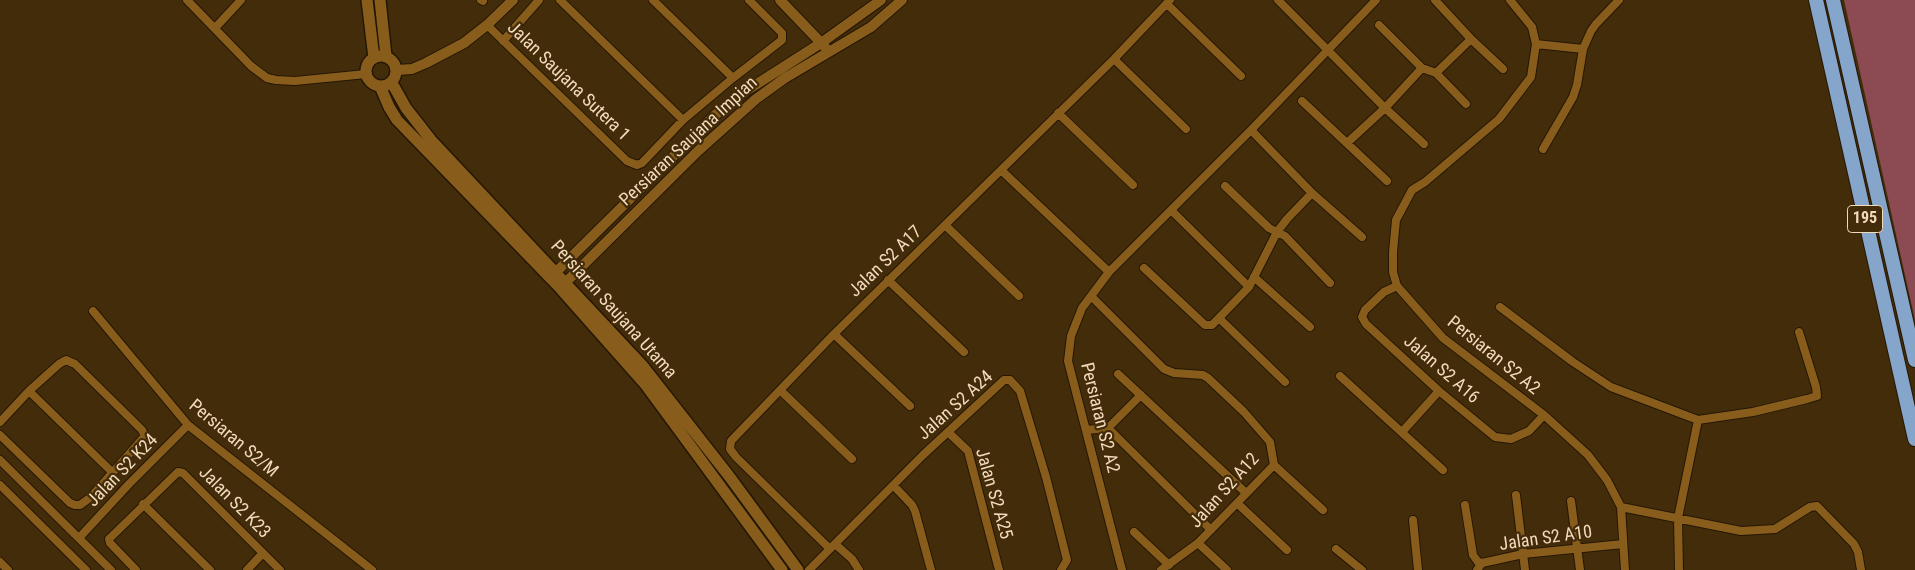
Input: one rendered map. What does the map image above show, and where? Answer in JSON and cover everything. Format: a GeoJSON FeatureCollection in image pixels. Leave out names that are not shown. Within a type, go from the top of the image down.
{"type":"FeatureCollection","features":[{"type":"Feature","properties":{"kind":"highway","name":"195"},"geometry":{"type":"LineString","coordinates":[[1816,0],[1915,439]]}},
{"type":"Feature","properties":{"kind":"highway","name":"195"},"geometry":{"type":"LineString","coordinates":[[1833,0],[1915,360]]}},
{"type":"Feature","properties":{"kind":"main road"},"geometry":{"type":"LineString","coordinates":[[367,0],[374,58]]}},
{"type":"Feature","properties":{"kind":"main road"},"geometry":{"type":"LineString","coordinates":[[380,0],[386,56]]}},
{"type":"Feature","properties":{"kind":"main road"},"geometry":{"type":"LineString","coordinates":[[386,56],[394,62],[397,70],[395,79],[386,85],[370,81],[366,74],[368,64],[374,58],[386,56]]}},
{"type":"Feature","properties":{"kind":"main road","name":"Persiaran Saujana Utama"},"geometry":{"type":"LineString","coordinates":[[386,85],[388,107],[397,120],[553,275],[660,388],[729,476],[798,570]]}},
{"type":"Feature","properties":{"kind":"main road","name":"Persiaran Saujana Utama"},"geometry":{"type":"LineString","coordinates":[[563,286],[645,384],[782,570]]}},
{"type":"Feature","properties":{"kind":"street"},"geometry":{"type":"LineString","coordinates":[[187,0],[252,66],[267,78],[295,81],[366,74]]}},
{"type":"Feature","properties":{"kind":"street"},"geometry":{"type":"LineString","coordinates":[[215,28],[241,0]]}},
{"type":"Feature","properties":{"kind":"street"},"geometry":{"type":"LineString","coordinates":[[397,70],[412,68],[445,54],[487,26],[513,0]]}},
{"type":"Feature","properties":{"kind":"street"},"geometry":{"type":"LineString","coordinates":[[503,41],[540,0]]}},
{"type":"Feature","properties":{"kind":"street"},"geometry":{"type":"LineString","coordinates":[[560,0],[683,120],[782,40],[782,32],[749,0]]}},
{"type":"Feature","properties":{"kind":"street"},"geometry":{"type":"LineString","coordinates":[[653,0],[733,78]]}},
{"type":"Feature","properties":{"kind":"street"},"geometry":{"type":"LineString","coordinates":[[780,0],[828,52]]}},
{"type":"Feature","properties":{"kind":"street","name":"Persiaran Saujana Impian"},"geometry":{"type":"LineString","coordinates":[[553,275],[715,115],[750,88],[821,43],[881,0]]}},
{"type":"Feature","properties":{"kind":"street","name":"Persiaran Saujana Impian"},"geometry":{"type":"LineString","coordinates":[[563,286],[698,151],[756,99],[785,78],[870,27],[902,0]]}},
{"type":"Feature","properties":{"kind":"street"},"geometry":{"type":"LineString","coordinates":[[1278,0],[1385,108],[1424,144]]}},
{"type":"Feature","properties":{"kind":"street","name":"Persiaran S2 A2"},"geometry":{"type":"LineString","coordinates":[[1122,570],[1068,361],[1071,336],[1082,308],[1109,272],[1251,130],[1376,0]]}},
{"type":"Feature","properties":{"kind":"street"},"geometry":{"type":"LineString","coordinates":[[1435,0],[1471,39],[1503,69]]}},
{"type":"Feature","properties":{"kind":"street"},"geometry":{"type":"LineString","coordinates":[[1397,286],[1393,272],[1396,220],[1412,190],[1425,182],[1499,119],[1531,77],[1536,44],[1532,27],[1510,0]]}},
{"type":"Feature","properties":{"kind":"street"},"geometry":{"type":"LineString","coordinates":[[1543,149],[1575,91],[1583,49],[1596,24],[1619,0]]}},
{"type":"Feature","properties":{"kind":"street"},"geometry":{"type":"LineString","coordinates":[[1168,2],[1241,76]]}},
{"type":"Feature","properties":{"kind":"street","name":"Jalan S2 A17"},"geometry":{"type":"LineString","coordinates":[[833,547],[743,464],[730,449],[731,441],[834,334],[1114,59],[1168,2]]}},
{"type":"Feature","properties":{"kind":"street"},"geometry":{"type":"LineString","coordinates":[[1379,25],[1422,68],[1436,72],[1466,104]]}},
{"type":"Feature","properties":{"kind":"street","name":"Jalan Saujana Sutera 1"},"geometry":{"type":"LineString","coordinates":[[487,26],[627,161],[637,165],[642,162],[683,120]]}},
{"type":"Feature","properties":{"kind":"street"},"geometry":{"type":"LineString","coordinates":[[1436,72],[1471,39]]}},
{"type":"Feature","properties":{"kind":"street"},"geometry":{"type":"LineString","coordinates":[[1536,44],[1583,49]]}},
{"type":"Feature","properties":{"kind":"street"},"geometry":{"type":"LineString","coordinates":[[1114,59],[1186,129]]}},
{"type":"Feature","properties":{"kind":"street"},"geometry":{"type":"LineString","coordinates":[[1347,143],[1385,108],[1422,68]]}},
{"type":"Feature","properties":{"kind":"street"},"geometry":{"type":"LineString","coordinates":[[1302,101],[1387,181]]}},
{"type":"Feature","properties":{"kind":"street"},"geometry":{"type":"LineString","coordinates":[[1058,113],[1133,185]]}},
{"type":"Feature","properties":{"kind":"street"},"geometry":{"type":"LineString","coordinates":[[1251,130],[1312,193],[1362,237]]}},
{"type":"Feature","properties":{"kind":"street"},"geometry":{"type":"LineString","coordinates":[[1001,170],[1109,272]]}},
{"type":"Feature","properties":{"kind":"street"},"geometry":{"type":"LineString","coordinates":[[1225,186],[1269,228],[1285,236],[1330,283]]}},
{"type":"Feature","properties":{"kind":"street"},"geometry":{"type":"LineString","coordinates":[[1144,268],[1205,325],[1212,325],[1220,319],[1249,287],[1277,232],[1312,193]]}},
{"type":"Feature","properties":{"kind":"street"},"geometry":{"type":"LineString","coordinates":[[1171,210],[1249,287]]}},
{"type":"Feature","properties":{"kind":"street"},"geometry":{"type":"LineString","coordinates":[[945,225],[1019,296]]}},
{"type":"Feature","properties":{"kind":"street"},"geometry":{"type":"LineString","coordinates":[[1254,277],[1310,327]]}},
{"type":"Feature","properties":{"kind":"street"},"geometry":{"type":"LineString","coordinates":[[888,280],[964,352]]}},
{"type":"Feature","properties":{"kind":"street","name":"Persiaran S2 A2"},"geometry":{"type":"LineString","coordinates":[[1397,286],[1443,338],[1544,415],[1588,455],[1607,480],[1621,507],[1625,570]]}},
{"type":"Feature","properties":{"kind":"street","name":"Jalan S2 A16"},"geometry":{"type":"LineString","coordinates":[[1397,286],[1384,292],[1364,310],[1362,317],[1366,324],[1439,390],[1495,437],[1511,439],[1529,431],[1544,415]]}},
{"type":"Feature","properties":{"kind":"street","name":"Jalan S2 A12"},"geometry":{"type":"LineString","coordinates":[[1090,296],[1164,369],[1174,373],[1203,375],[1208,378],[1244,412],[1268,437],[1270,442],[1274,465],[1198,544],[1161,570]]}},
{"type":"Feature","properties":{"kind":"street"},"geometry":{"type":"LineString","coordinates":[[1500,307],[1573,362],[1611,387],[1698,420],[1753,412],[1817,396],[1799,332]]}},
{"type":"Feature","properties":{"kind":"street","name":"Persiaran S2/M"},"geometry":{"type":"LineString","coordinates":[[93,311],[188,425],[372,570]]}},
{"type":"Feature","properties":{"kind":"street"},"geometry":{"type":"LineString","coordinates":[[1220,319],[1286,382]]}},
{"type":"Feature","properties":{"kind":"street"},"geometry":{"type":"LineString","coordinates":[[834,334],[910,406]]}},
{"type":"Feature","properties":{"kind":"street","name":"Jalan S2 K24"},"geometry":{"type":"LineString","coordinates":[[0,435],[75,505],[80,506],[91,497],[145,436],[142,430],[75,364],[66,360],[29,391]]}},
{"type":"Feature","properties":{"kind":"street"},"geometry":{"type":"LineString","coordinates":[[1118,374],[1246,493]]}},
{"type":"Feature","properties":{"kind":"street"},"geometry":{"type":"LineString","coordinates":[[1340,376],[1443,470]]}},
{"type":"Feature","properties":{"kind":"street","name":"Jalan S2 A24"},"geometry":{"type":"LineString","coordinates":[[809,570],[923,456],[997,384],[1004,380],[1010,380],[1020,391],[1046,478],[1067,560],[1061,570]]}},
{"type":"Feature","properties":{"kind":"street"},"geometry":{"type":"LineString","coordinates":[[780,390],[852,459]]}},
{"type":"Feature","properties":{"kind":"street"},"geometry":{"type":"LineString","coordinates":[[1402,432],[1439,390]]}},
{"type":"Feature","properties":{"kind":"street"},"geometry":{"type":"LineString","coordinates":[[0,422],[29,391],[113,473]]}},
{"type":"Feature","properties":{"kind":"street"},"geometry":{"type":"LineString","coordinates":[[1086,430],[1108,428],[1141,395]]}},
{"type":"Feature","properties":{"kind":"street"},"geometry":{"type":"LineString","coordinates":[[1679,570],[1678,518],[1698,420]]}},
{"type":"Feature","properties":{"kind":"street","name":"Jalan S2 K24"},"geometry":{"type":"LineString","coordinates":[[79,538],[129,484],[188,425]]}},
{"type":"Feature","properties":{"kind":"street"},"geometry":{"type":"LineString","coordinates":[[1108,428],[1211,530]]}},
{"type":"Feature","properties":{"kind":"street","name":"Jalan S2 A25"},"geometry":{"type":"LineString","coordinates":[[948,432],[968,451],[999,570]]}},
{"type":"Feature","properties":{"kind":"street"},"geometry":{"type":"LineString","coordinates":[[0,460],[111,570]]}},
{"type":"Feature","properties":{"kind":"street"},"geometry":{"type":"LineString","coordinates":[[1274,465],[1323,510]]}},
{"type":"Feature","properties":{"kind":"street","name":"Jalan S2 K23"},"geometry":{"type":"LineString","coordinates":[[144,504],[172,476],[178,472],[183,473],[280,570]]}},
{"type":"Feature","properties":{"kind":"street"},"geometry":{"type":"LineString","coordinates":[[0,485],[86,570]]}},
{"type":"Feature","properties":{"kind":"street"},"geometry":{"type":"LineString","coordinates":[[894,486],[912,504],[931,570]]}},
{"type":"Feature","properties":{"kind":"street"},"geometry":{"type":"LineString","coordinates":[[1516,495],[1525,570]]}},
{"type":"Feature","properties":{"kind":"street"},"geometry":{"type":"LineString","coordinates":[[1571,501],[1580,570]]}},
{"type":"Feature","properties":{"kind":"street"},"geometry":{"type":"LineString","coordinates":[[1237,503],[1287,550]]}},
{"type":"Feature","properties":{"kind":"street"},"geometry":{"type":"LineString","coordinates":[[136,570],[110,543],[109,539],[144,504],[210,570]]}},
{"type":"Feature","properties":{"kind":"street"},"geometry":{"type":"LineString","coordinates":[[1465,505],[1473,555],[1480,567]]}},
{"type":"Feature","properties":{"kind":"street"},"geometry":{"type":"LineString","coordinates":[[1621,507],[1741,531],[1775,529],[1810,507],[1817,506],[1854,544],[1858,552],[1861,570]]}},
{"type":"Feature","properties":{"kind":"street"},"geometry":{"type":"LineString","coordinates":[[1413,520],[1418,570]]}},
{"type":"Feature","properties":{"kind":"street"},"geometry":{"type":"LineString","coordinates":[[1134,532],[1169,565]]}},
{"type":"Feature","properties":{"kind":"street"},"geometry":{"type":"LineString","coordinates":[[1198,544],[1227,570]]}},
{"type":"Feature","properties":{"kind":"street","name":"Jalan S2 A10"},"geometry":{"type":"LineString","coordinates":[[1480,567],[1523,554],[1623,544]]}},
{"type":"Feature","properties":{"kind":"street"},"geometry":{"type":"LineString","coordinates":[[833,547],[852,559],[859,570]]}},
{"type":"Feature","properties":{"kind":"street"},"geometry":{"type":"LineString","coordinates":[[1336,549],[1362,570]]}},
{"type":"Feature","properties":{"kind":"street"},"geometry":{"type":"LineString","coordinates":[[247,570],[263,553]]}},
{"type":"Feature","properties":{"kind":"street"},"geometry":{"type":"LineString","coordinates":[[0,562],[8,570]]}},
{"type":"Feature","properties":{"kind":"shaded area"},"geometry":{"type":"Polygon","coordinates":[[[1844,0],[1915,0],[1915,320],[1844,0]]]}}]}
